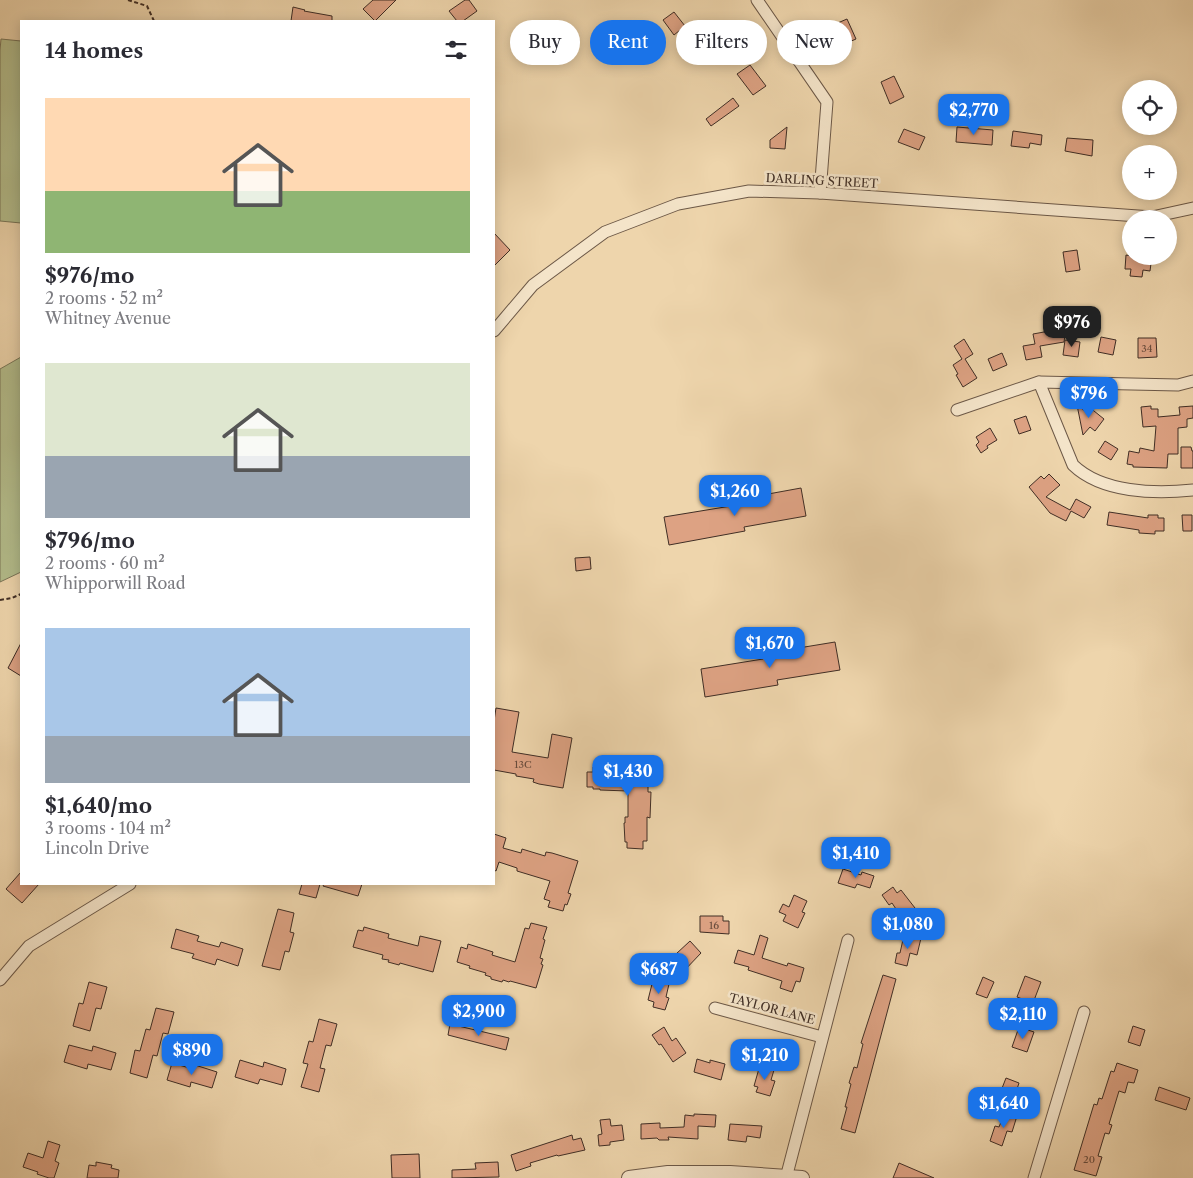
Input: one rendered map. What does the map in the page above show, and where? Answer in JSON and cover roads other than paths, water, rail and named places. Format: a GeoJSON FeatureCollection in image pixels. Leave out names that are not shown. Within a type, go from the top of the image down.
{"type":"FeatureCollection","features":[{"type":"Feature","properties":{"kind":"street"},"geometry":{"type":"LineString","coordinates":[[757,0],[827,102],[820,193]]}},
{"type":"Feature","properties":{"kind":"street","name":"DARLING STREET"},"geometry":{"type":"LineString","coordinates":[[495,330],[533,284],[605,232],[678,204],[749,191],[820,193],[1152,217],[1193,208]]}},
{"type":"Feature","properties":{"kind":"street"},"geometry":{"type":"LineString","coordinates":[[957,410],[1039,382],[1178,384],[1193,381]]}},
{"type":"Feature","properties":{"kind":"street"},"geometry":{"type":"LineString","coordinates":[[1039,382],[1073,465],[1080,472],[1116,488],[1193,490]]}},
{"type":"Feature","properties":{"kind":"street"},"geometry":{"type":"LineString","coordinates":[[0,980],[29,946],[128,885]]}},
{"type":"Feature","properties":{"kind":"street"},"geometry":{"type":"LineString","coordinates":[[786,1178],[848,940]]}},
{"type":"Feature","properties":{"kind":"street","name":"TAYLOR LANE"},"geometry":{"type":"LineString","coordinates":[[715,1008],[822,1037]]}},
{"type":"Feature","properties":{"kind":"street"},"geometry":{"type":"LineString","coordinates":[[1034,1178],[1084,1012]]}},
{"type":"Feature","properties":{"kind":"street"},"geometry":{"type":"LineString","coordinates":[[629,1178],[668,1173],[730,1173],[802,1178]]}}]}
